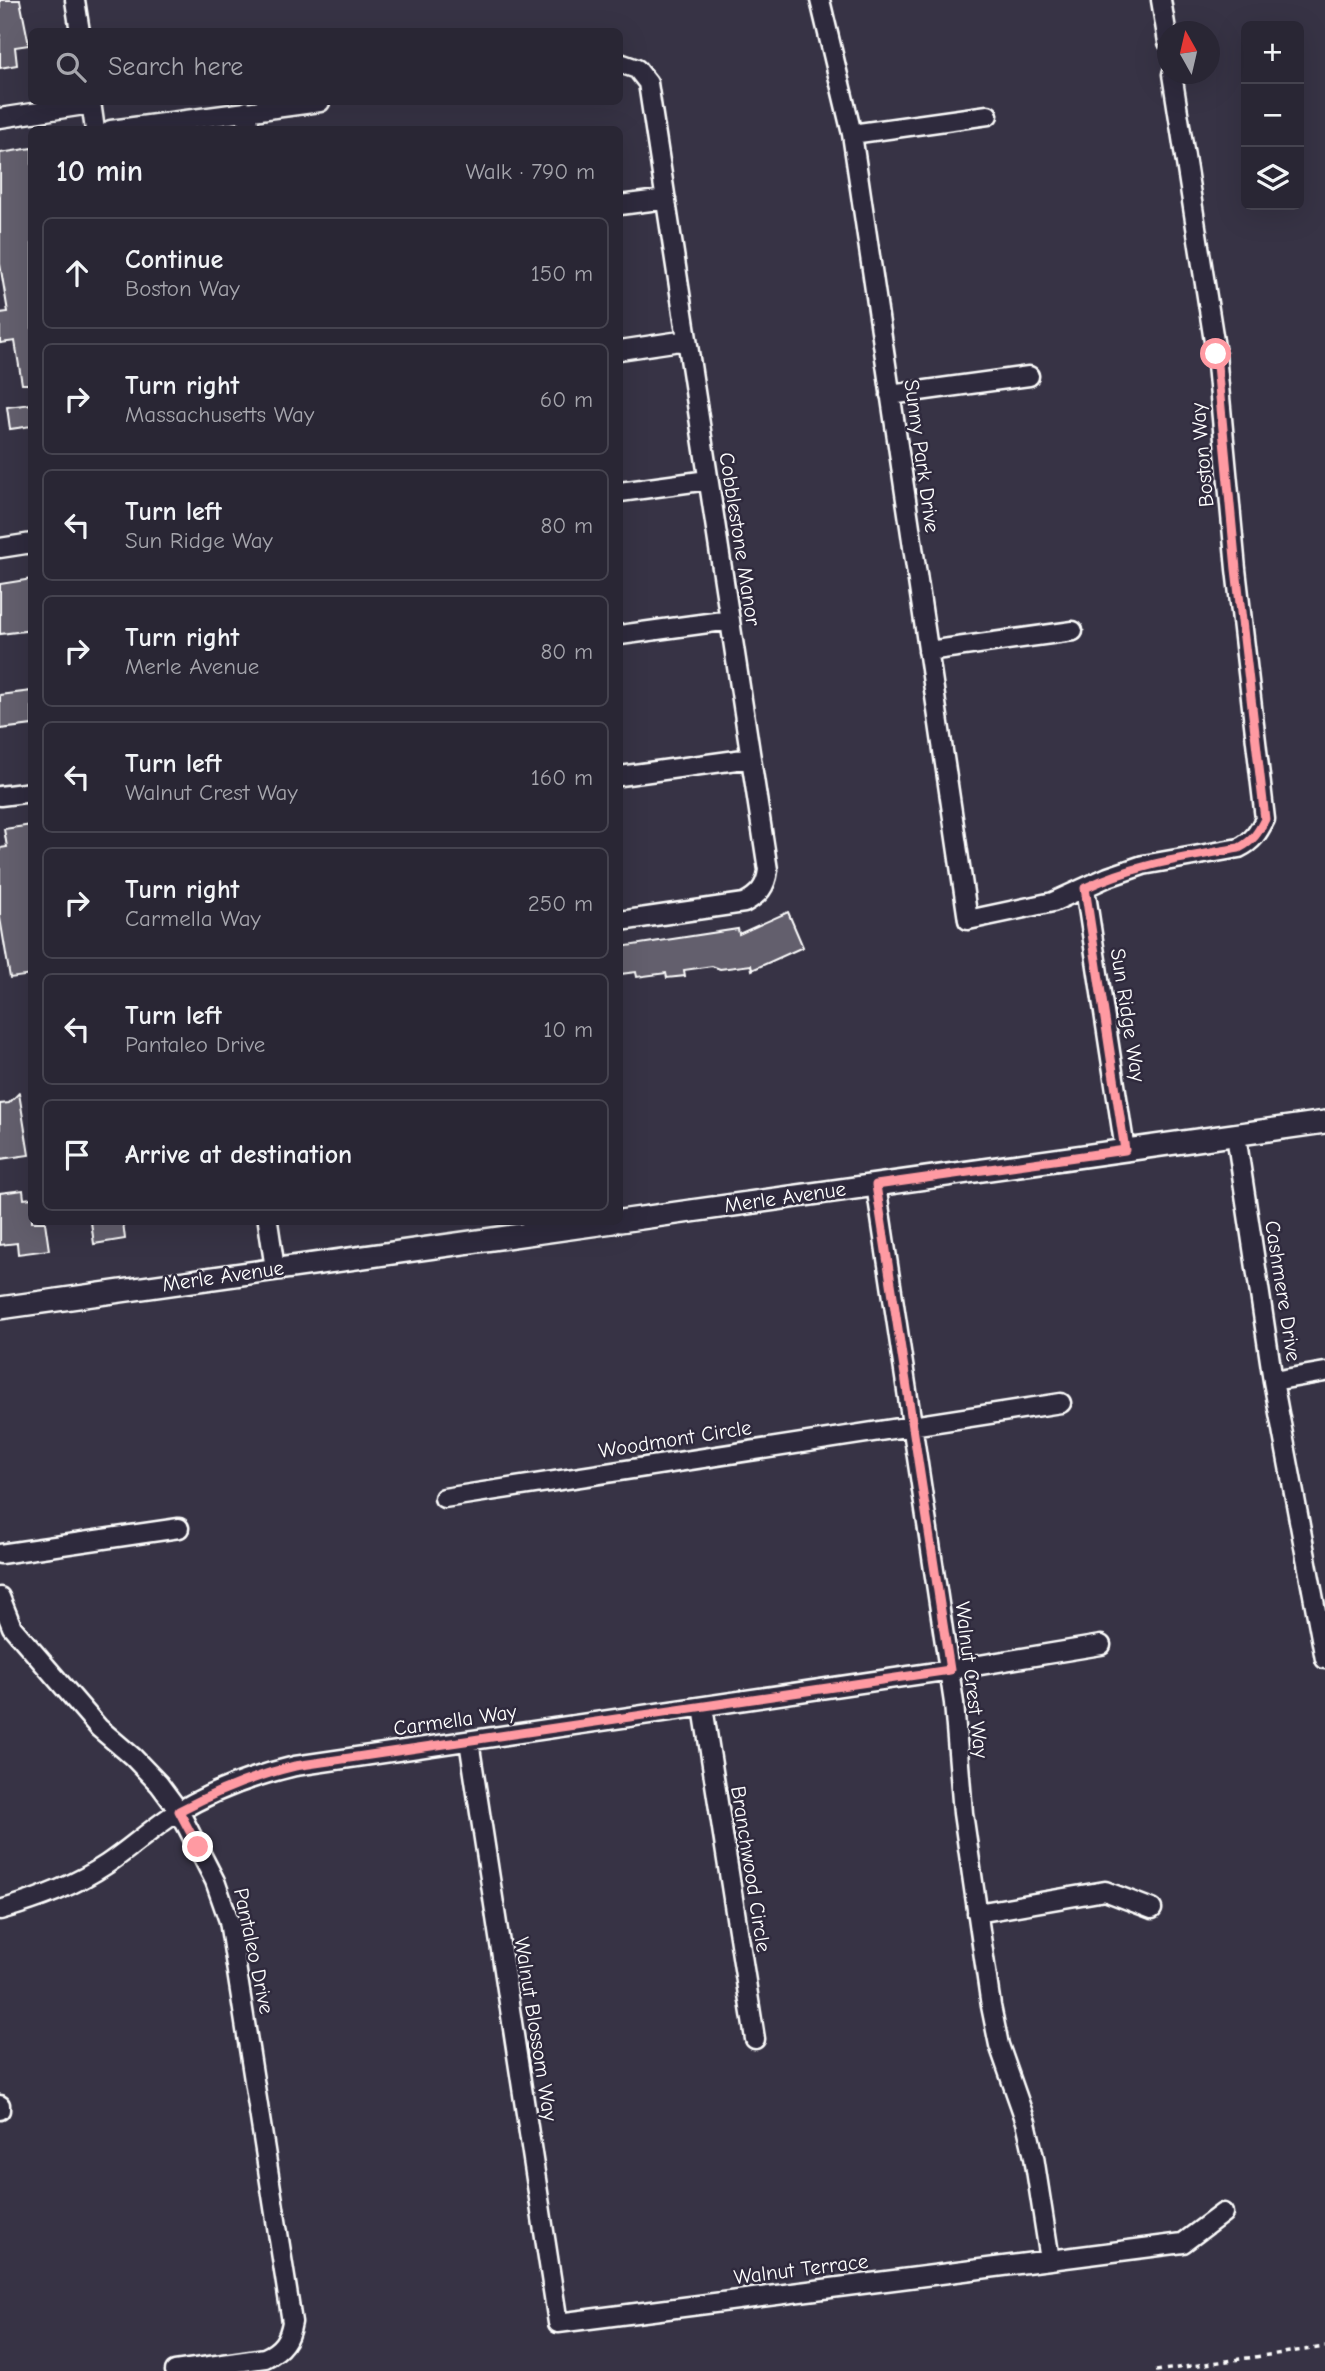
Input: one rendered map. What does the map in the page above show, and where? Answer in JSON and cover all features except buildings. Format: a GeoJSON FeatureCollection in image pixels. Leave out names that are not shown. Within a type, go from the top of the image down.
{"type":"FeatureCollection","features":[{"type":"Feature","properties":{"kind":"street"},"geometry":{"type":"LineString","coordinates":[[75,0],[79,28]]}},
{"type":"Feature","properties":{"kind":"street","name":"Sunny Park Drive"},"geometry":{"type":"LineString","coordinates":[[820,0],[852,134],[968,920],[1053,902],[1085,888]]}},
{"type":"Feature","properties":{"kind":"street"},"geometry":{"type":"LineString","coordinates":[[1161,0],[1164,21]]}},
{"type":"Feature","properties":{"kind":"street","name":"Cobblestone Manor"},"geometry":{"type":"LineString","coordinates":[[623,63],[637,69],[648,83],[768,870],[762,890],[744,903],[623,921]]}},
{"type":"Feature","properties":{"kind":"street","name":"Boston Way"},"geometry":{"type":"LineString","coordinates":[[1085,888],[1143,865],[1239,848],[1250,843],[1265,819],[1236,569],[1216,354],[1174,84]]}},
{"type":"Feature","properties":{"kind":"street"},"geometry":{"type":"LineString","coordinates":[[0,118],[79,105]]}},
{"type":"Feature","properties":{"kind":"street"},"geometry":{"type":"LineString","coordinates":[[91,105],[94,126]]}},
{"type":"Feature","properties":{"kind":"street"},"geometry":{"type":"LineString","coordinates":[[140,126],[296,105]]}},
{"type":"Feature","properties":{"kind":"street"},"geometry":{"type":"LineString","coordinates":[[247,111],[249,126]]}},
{"type":"Feature","properties":{"kind":"street"},"geometry":{"type":"LineString","coordinates":[[852,134],[988,115]]}},
{"type":"Feature","properties":{"kind":"street"},"geometry":{"type":"LineString","coordinates":[[623,205],[666,198]]}},
{"type":"Feature","properties":{"kind":"street"},"geometry":{"type":"LineString","coordinates":[[623,349],[687,340]]}},
{"type":"Feature","properties":{"kind":"street"},"geometry":{"type":"LineString","coordinates":[[890,395],[1029,376]]}},
{"type":"Feature","properties":{"kind":"street"},"geometry":{"type":"LineString","coordinates":[[623,492],[708,480]]}},
{"type":"Feature","properties":{"kind":"street"},"geometry":{"type":"LineString","coordinates":[[0,548],[28,544]]}},
{"type":"Feature","properties":{"kind":"street"},"geometry":{"type":"LineString","coordinates":[[623,635],[730,620]]}},
{"type":"Feature","properties":{"kind":"street"},"geometry":{"type":"LineString","coordinates":[[928,651],[1073,631]]}},
{"type":"Feature","properties":{"kind":"street"},"geometry":{"type":"LineString","coordinates":[[623,776],[751,758]]}},
{"type":"Feature","properties":{"kind":"street"},"geometry":{"type":"LineString","coordinates":[[0,796],[28,792]]}},
{"type":"Feature","properties":{"kind":"street","name":"Sun Ridge Way"},"geometry":{"type":"LineString","coordinates":[[1085,888],[1125,1150]]}},
{"type":"Feature","properties":{"kind":"street","name":"Merle Avenue"},"geometry":{"type":"LineString","coordinates":[[623,1221],[1325,1122]]}},
{"type":"Feature","properties":{"kind":"street","name":"Cashmere Drive"},"geometry":{"type":"LineString","coordinates":[[1236,1135],[1273,1381],[1325,1659]]}},
{"type":"Feature","properties":{"kind":"street","name":"Walnut Crest Way"},"geometry":{"type":"LineString","coordinates":[[876,1185],[950,1670],[963,1813],[976,1913],[999,2045],[1026,2122],[1051,2260]]}},
{"type":"Feature","properties":{"kind":"street"},"geometry":{"type":"LineString","coordinates":[[268,1225],[275,1269]]}},
{"type":"Feature","properties":{"kind":"street","name":"Merle Avenue"},"geometry":{"type":"LineString","coordinates":[[0,1308],[591,1225]]}},
{"type":"Feature","properties":{"kind":"street"},"geometry":{"type":"LineString","coordinates":[[1273,1381],[1325,1373]]}},
{"type":"Feature","properties":{"kind":"street","name":"Woodmont Circle"},"geometry":{"type":"LineString","coordinates":[[444,1498],[1061,1403]]}},
{"type":"Feature","properties":{"kind":"street"},"geometry":{"type":"LineString","coordinates":[[0,1554],[179,1528]]}},
{"type":"Feature","properties":{"kind":"street","name":"Pantaleo Drive"},"geometry":{"type":"LineString","coordinates":[[0,1597],[12,1627],[92,1720],[159,1784],[179,1811],[215,1881],[229,1922],[292,2322],[285,2344],[276,2353],[265,2358],[175,2371]]}},
{"type":"Feature","properties":{"kind":"street","name":"Carmella Way"},"geometry":{"type":"LineString","coordinates":[[0,1910],[38,1900],[77,1882],[110,1862],[179,1811],[220,1790],[263,1774],[295,1766],[950,1670],[1101,1645]]}},
{"type":"Feature","properties":{"kind":"street","name":"Branchwood Circle"},"geometry":{"type":"LineString","coordinates":[[703,1707],[755,2039]]}},
{"type":"Feature","properties":{"kind":"street","name":"Walnut Blossom Way"},"geometry":{"type":"LineString","coordinates":[[469,1741],[558,2323]]}},
{"type":"Feature","properties":{"kind":"street"},"geometry":{"type":"LineString","coordinates":[[976,1913],[1105,1891],[1152,1909]]}},
{"type":"Feature","properties":{"kind":"street","name":"Walnut Terrace"},"geometry":{"type":"LineString","coordinates":[[558,2323],[1183,2244],[1223,2213]]}},
{"type":"Feature","properties":{"kind":"path"},"geometry":{"type":"LineString","coordinates":[[1156,2371],[1325,2347]]}},
{"type":"Feature","properties":{"kind":"route"},"geometry":{"type":"LineString","coordinates":[[198,1847],[179,1811],[220,1790],[263,1774],[295,1766],[950,1670],[876,1185],[1125,1150],[1085,888],[1143,865],[1239,848],[1250,843],[1265,819],[1236,569],[1216,354]]}}]}
